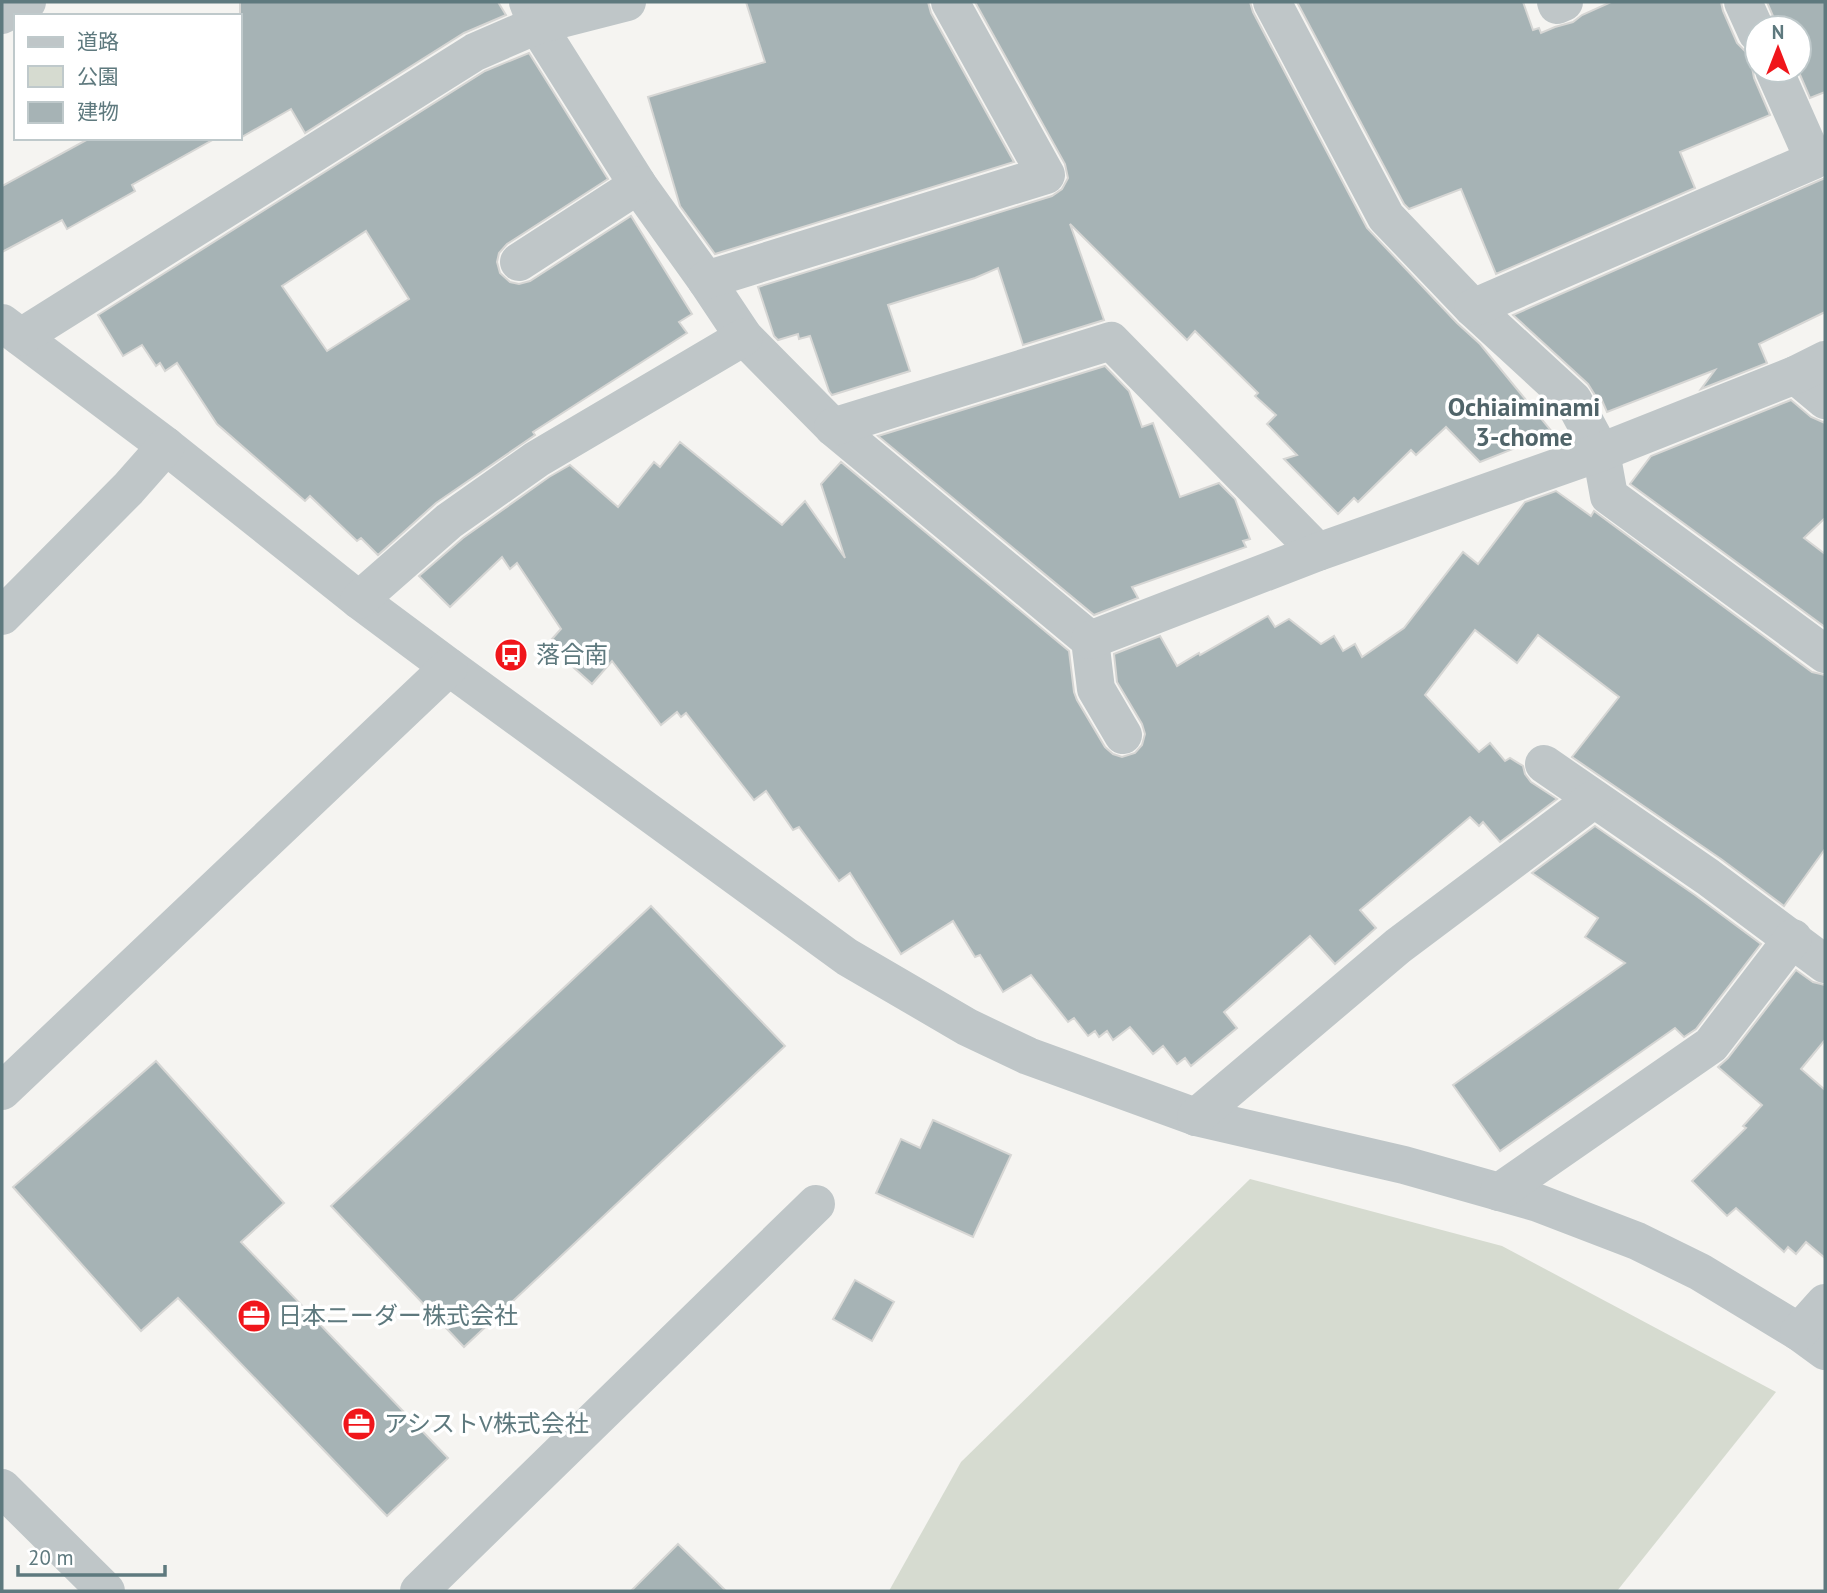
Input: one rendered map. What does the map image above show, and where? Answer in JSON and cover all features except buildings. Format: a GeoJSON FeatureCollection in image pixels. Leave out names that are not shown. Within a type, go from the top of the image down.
{"type":"FeatureCollection","features":[{"type":"Feature","properties":{"kind":"street"},"geometry":{"type":"LineString","coordinates":[[2,15],[27,2]]}},
{"type":"Feature","properties":{"kind":"street"},"geometry":{"type":"LineString","coordinates":[[626,2],[532,13],[475,52],[12,330],[166,446],[359,600],[449,667],[847,957],[967,1027],[1028,1056],[1196,1117],[1404,1164],[1538,1203],[1637,1241],[1700,1272],[1812,1342],[1825,1303]]}},
{"type":"Feature","properties":{"kind":"street"},"geometry":{"type":"LineString","coordinates":[[706,280],[1046,175],[950,2]]}},
{"type":"Feature","properties":{"kind":"street"},"geometry":{"type":"LineString","coordinates":[[1272,2],[1386,217],[1473,308],[1573,400],[1601,452],[1609,496],[1825,654]]}},
{"type":"Feature","properties":{"kind":"street"},"geometry":{"type":"LineString","coordinates":[[1556,2],[1557,5],[1564,2]]}},
{"type":"Feature","properties":{"kind":"street"},"geometry":{"type":"LineString","coordinates":[[532,13],[638,185],[744,337],[833,427],[1090,640],[1096,688],[1123,735]]}},
{"type":"Feature","properties":{"kind":"street"},"geometry":{"type":"LineString","coordinates":[[1473,308],[1814,160],[1780,84]]}},
{"type":"Feature","properties":{"kind":"street"},"geometry":{"type":"LineString","coordinates":[[519,262],[638,185]]}},
{"type":"Feature","properties":{"kind":"street"},"geometry":{"type":"LineString","coordinates":[[359,600],[449,522],[537,459],[744,337]]}},
{"type":"Feature","properties":{"kind":"street"},"geometry":{"type":"LineString","coordinates":[[833,427],[1111,341],[1318,552]]}},
{"type":"Feature","properties":{"kind":"street"},"geometry":{"type":"LineString","coordinates":[[1090,640],[1318,552],[1601,452],[1810,367],[1825,400]]}},
{"type":"Feature","properties":{"kind":"street"},"geometry":{"type":"LineString","coordinates":[[2,617],[128,489],[166,446]]}},
{"type":"Feature","properties":{"kind":"street"},"geometry":{"type":"LineString","coordinates":[[2,1091],[449,667]]}},
{"type":"Feature","properties":{"kind":"street"},"geometry":{"type":"LineString","coordinates":[[1544,764],[1708,877],[1825,964]]}},
{"type":"Feature","properties":{"kind":"street"},"geometry":{"type":"LineString","coordinates":[[1196,1117],[1398,946],[1594,799]]}},
{"type":"Feature","properties":{"kind":"street"},"geometry":{"type":"LineString","coordinates":[[1499,1192],[1711,1045],[1793,938]]}},
{"type":"Feature","properties":{"kind":"street"},"geometry":{"type":"LineString","coordinates":[[419,1591],[816,1204]]}},
{"type":"Feature","properties":{"kind":"street"},"geometry":{"type":"LineString","coordinates":[[2,1488],[106,1591]]}},
{"type":"Feature","properties":{"kind":"green space"},"geometry":{"type":"Polygon","coordinates":[[[1250,1179],[1502,1246],[1776,1392],[1617,1591],[889,1591],[961,1462],[1250,1179]]]}},
{"type":"Feature","properties":{"kind":"place","name":"落合南"},"geometry":{"type":"Point","coordinates":[511,655]}},
{"type":"Feature","properties":{"kind":"place","name":"日本ニーダー株式会社"},"geometry":{"type":"Point","coordinates":[254,1316]}},
{"type":"Feature","properties":{"kind":"place","name":"アシストV株式会社"},"geometry":{"type":"Point","coordinates":[359,1424]}},
{"type":"Feature","properties":{"kind":"district","name":"Ochiaiminami 3-chome"},"geometry":{"type":"Point","coordinates":[1524,422]}}]}
